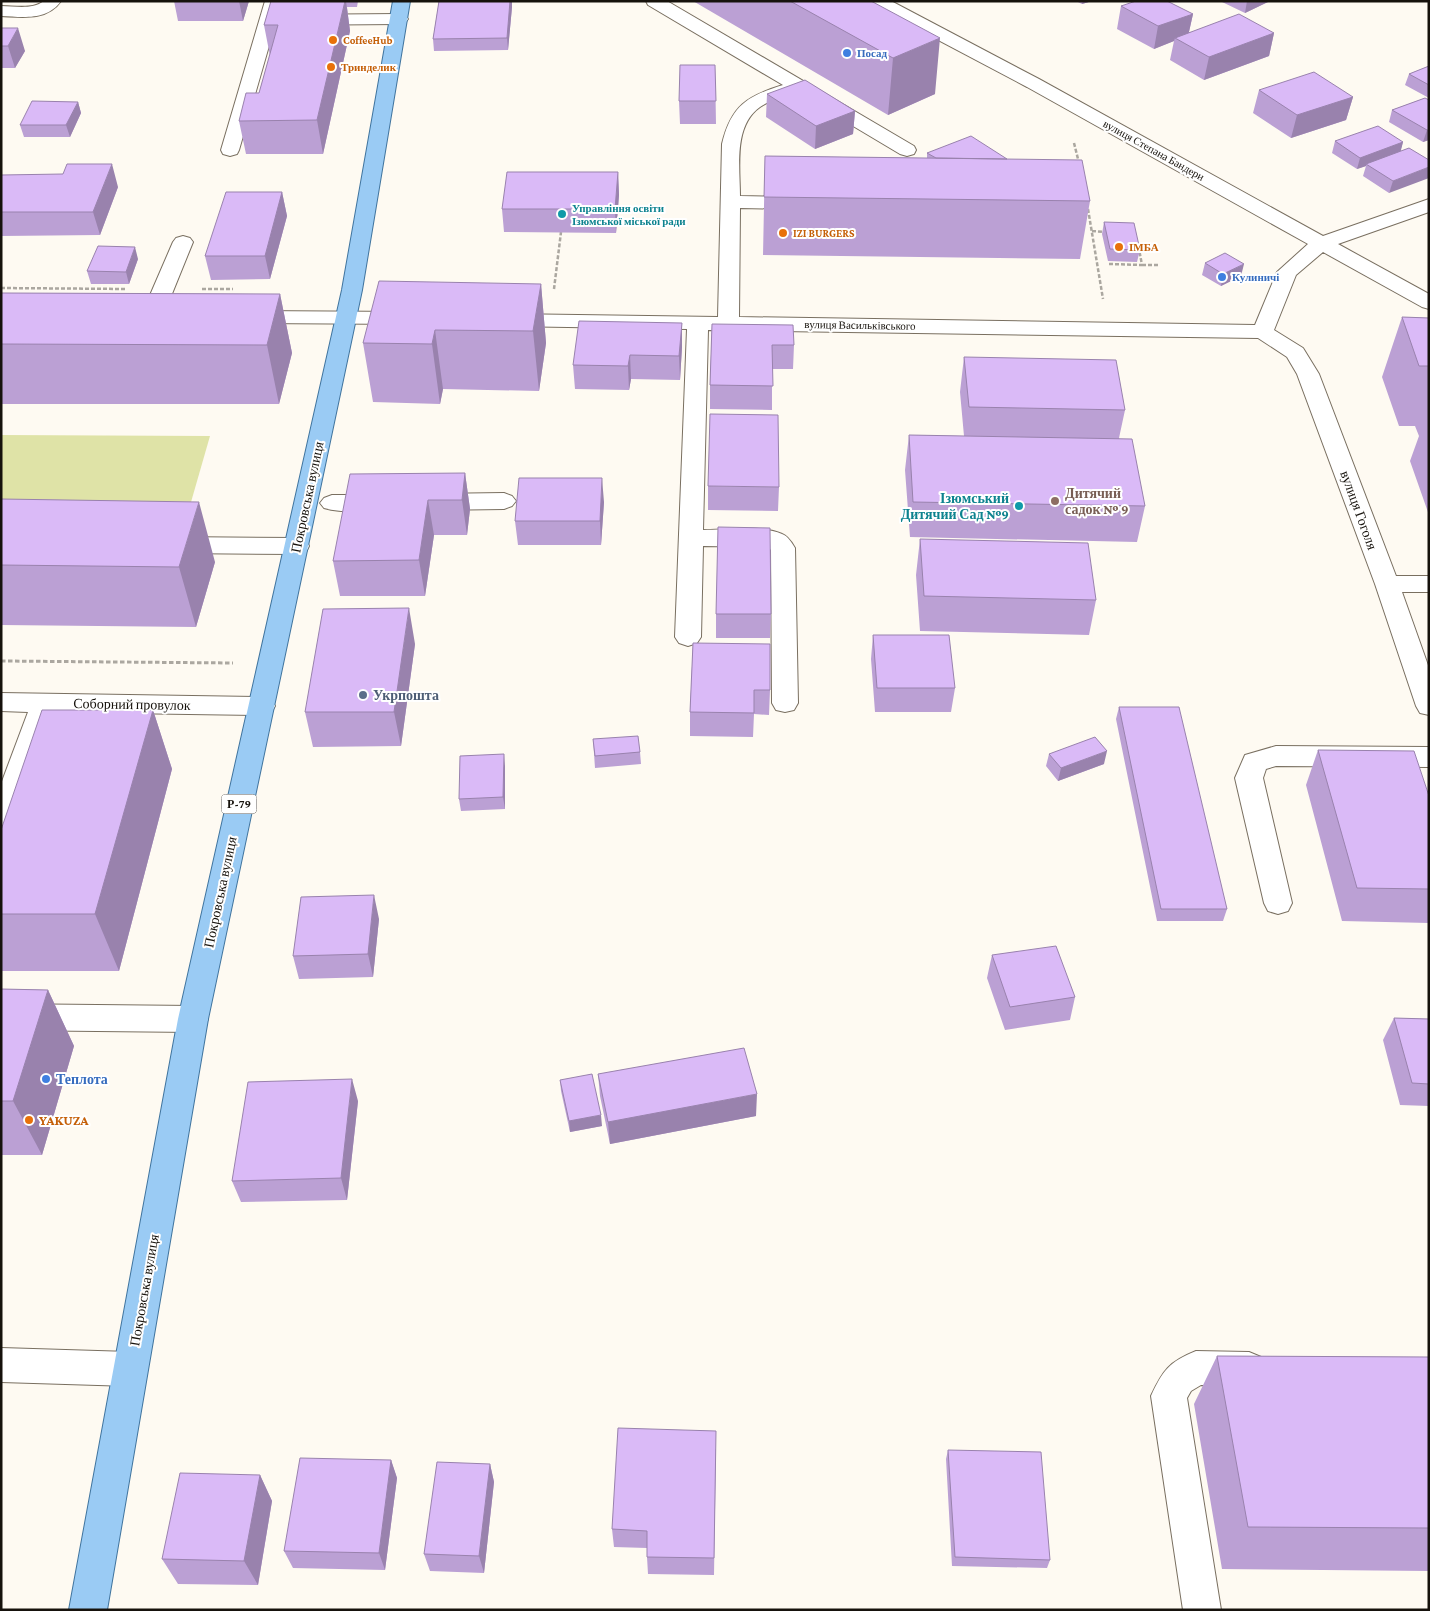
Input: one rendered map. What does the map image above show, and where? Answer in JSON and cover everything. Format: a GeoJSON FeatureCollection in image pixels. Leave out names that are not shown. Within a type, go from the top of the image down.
{"type":"FeatureCollection","features":[{"type":"Feature","properties":{"kind":"main road","name":"Покровська вулиця"},"geometry":{"type":"LineString","coordinates":[[88,1610],[193,1019],[346,317],[401,10]]}},
{"type":"Feature","properties":{"kind":"street"},"geometry":{"type":"LineString","coordinates":[[1,11],[42,11],[51,6],[53,1]]}},
{"type":"Feature","properties":{"kind":"street"},"geometry":{"type":"LineString","coordinates":[[230,150],[274,1]]}},
{"type":"Feature","properties":{"kind":"street"},"geometry":{"type":"LineString","coordinates":[[654,1],[907,150]]}},
{"type":"Feature","properties":{"kind":"street","name":"вулиця Степана Бандери"},"geometry":{"type":"LineString","coordinates":[[878,1],[1033,83],[1429,303]]}},
{"type":"Feature","properties":{"kind":"street"},"geometry":{"type":"LineString","coordinates":[[268,20],[401,10]]}},
{"type":"Feature","properties":{"kind":"street"},"geometry":{"type":"LineString","coordinates":[[728,323],[731,144],[734,126],[747,106],[764,97],[798,86]]}},
{"type":"Feature","properties":{"kind":"street"},"geometry":{"type":"LineString","coordinates":[[730,202],[820,204]]}},
{"type":"Feature","properties":{"kind":"street"},"geometry":{"type":"LineString","coordinates":[[1263,332],[1287,272],[1322,243],[1429,205]]}},
{"type":"Feature","properties":{"kind":"street"},"geometry":{"type":"LineString","coordinates":[[152,316],[183,242]]}},
{"type":"Feature","properties":{"kind":"street"},"geometry":{"type":"LineString","coordinates":[[230,317],[430,319]]}},
{"type":"Feature","properties":{"kind":"street","name":"вулиця Васильківського"},"geometry":{"type":"LineString","coordinates":[[489,320],[1263,332]]}},
{"type":"Feature","properties":{"kind":"street"},"geometry":{"type":"LineString","coordinates":[[688,637],[698,323]]}},
{"type":"Feature","properties":{"kind":"street","name":"вулиця Гоголя"},"geometry":{"type":"LineString","coordinates":[[1263,332],[1295,353],[1308,374],[1387,584],[1429,706]]}},
{"type":"Feature","properties":{"kind":"street"},"geometry":{"type":"LineString","coordinates":[[332,503],[504,501]]}},
{"type":"Feature","properties":{"kind":"street"},"geometry":{"type":"LineString","coordinates":[[691,538],[762,538],[775,540],[784,548],[785,703]]}},
{"type":"Feature","properties":{"kind":"street"},"geometry":{"type":"LineString","coordinates":[[150,544],[297,546]]}},
{"type":"Feature","properties":{"kind":"street"},"geometry":{"type":"LineString","coordinates":[[1387,584],[1429,584]]}},
{"type":"Feature","properties":{"kind":"street","name":"Соборний провулок"},"geometry":{"type":"LineString","coordinates":[[1,702],[262,706]]}},
{"type":"Feature","properties":{"kind":"street"},"geometry":{"type":"LineString","coordinates":[[1,822],[44,703]]}},
{"type":"Feature","properties":{"kind":"street"},"geometry":{"type":"LineString","coordinates":[[1278,903],[1249,778],[1255,762],[1276,756],[1429,757]]}},
{"type":"Feature","properties":{"kind":"street"},"geometry":{"type":"LineString","coordinates":[[1,1017],[193,1019]]}},
{"type":"Feature","properties":{"kind":"street"},"geometry":{"type":"LineString","coordinates":[[1,1365],[130,1368]]}},
{"type":"Feature","properties":{"kind":"street"},"geometry":{"type":"LineString","coordinates":[[1202,1610],[1170,1396],[1178,1379],[1196,1368],[1283,1369]]}},
{"type":"Feature","properties":{"kind":"path"},"geometry":{"type":"LineString","coordinates":[[1072,136],[1080,171]]}},
{"type":"Feature","properties":{"kind":"path"},"geometry":{"type":"LineString","coordinates":[[1088,208],[1109,329]]}},
{"type":"Feature","properties":{"kind":"path"},"geometry":{"type":"LineString","coordinates":[[1092,231],[1112,232]]}},
{"type":"Feature","properties":{"kind":"path"},"geometry":{"type":"LineString","coordinates":[[554,290],[561,232]]}},
{"type":"Feature","properties":{"kind":"path"},"geometry":{"type":"LineString","coordinates":[[1137,242],[1142,265]]}},
{"type":"Feature","properties":{"kind":"path"},"geometry":{"type":"LineString","coordinates":[[1109,264],[1160,265]]}},
{"type":"Feature","properties":{"kind":"path"},"geometry":{"type":"LineString","coordinates":[[1,661],[270,664]]}},
{"type":"Feature","properties":{"kind":"green space"},"geometry":{"type":"Polygon","coordinates":[[[1,435],[210,436],[187,516],[1,515],[1,435]]]}},
{"type":"Feature","properties":{"kind":"building"},"geometry":{"type":"Polygon","coordinates":[[[271,1],[345,1],[317,120],[239,121],[246,93],[259,93],[278,25],[264,25],[271,1]]]}},
{"type":"Feature","properties":{"kind":"building"},"geometry":{"type":"Polygon","coordinates":[[[439,1],[510,1],[507,38],[433,39],[439,1]]]}},
{"type":"Feature","properties":{"kind":"building"},"geometry":{"type":"Polygon","coordinates":[[[790,1],[871,1],[940,38],[893,58],[790,1]]]}},
{"type":"Feature","properties":{"kind":"building"},"geometry":{"type":"Polygon","coordinates":[[[1136,1],[1167,1],[1193,14],[1158,26],[1121,6],[1136,1]]]}},
{"type":"Feature","properties":{"kind":"building"},"geometry":{"type":"Polygon","coordinates":[[[1239,14],[1274,33],[1209,57],[1175,38],[1239,14]]]}},
{"type":"Feature","properties":{"kind":"building"},"geometry":{"type":"Polygon","coordinates":[[[1,28],[18,28],[8,46],[1,46],[1,28]]]}},
{"type":"Feature","properties":{"kind":"building"},"geometry":{"type":"Polygon","coordinates":[[[680,65],[715,65],[716,101],[679,101],[680,65]]]}},
{"type":"Feature","properties":{"kind":"building"},"geometry":{"type":"Polygon","coordinates":[[[1429,66],[1429,85],[1409,74],[1429,66]]]}},
{"type":"Feature","properties":{"kind":"building"},"geometry":{"type":"Polygon","coordinates":[[[1314,72],[1353,97],[1297,115],[1259,90],[1314,72]]]}},
{"type":"Feature","properties":{"kind":"building"},"geometry":{"type":"Polygon","coordinates":[[[805,80],[855,111],[816,126],[767,94],[805,80]]]}},
{"type":"Feature","properties":{"kind":"building"},"geometry":{"type":"Polygon","coordinates":[[[1425,98],[1429,100],[1429,130],[1392,110],[1425,98]]]}},
{"type":"Feature","properties":{"kind":"building"},"geometry":{"type":"Polygon","coordinates":[[[32,101],[78,102],[66,125],[20,125],[32,101]]]}},
{"type":"Feature","properties":{"kind":"building"},"geometry":{"type":"Polygon","coordinates":[[[1378,126],[1403,142],[1360,158],[1335,141],[1378,126]]]}},
{"type":"Feature","properties":{"kind":"building"},"geometry":{"type":"Polygon","coordinates":[[[971,136],[1007,159],[936,158],[927,153],[971,136]]]}},
{"type":"Feature","properties":{"kind":"building"},"geometry":{"type":"Polygon","coordinates":[[[1409,148],[1429,160],[1429,167],[1393,181],[1366,164],[1409,148]]]}},
{"type":"Feature","properties":{"kind":"building"},"geometry":{"type":"Polygon","coordinates":[[[765,156],[1082,160],[1090,201],[764,197],[765,156]]]}},
{"type":"Feature","properties":{"kind":"building"},"geometry":{"type":"Polygon","coordinates":[[[67,164],[112,164],[93,212],[1,212],[1,175],[63,174],[67,164]]]}},
{"type":"Feature","properties":{"kind":"building"},"geometry":{"type":"Polygon","coordinates":[[[507,172],[618,172],[615,209],[502,209],[507,172]]]}},
{"type":"Feature","properties":{"kind":"building"},"geometry":{"type":"Polygon","coordinates":[[[226,192],[282,192],[265,256],[205,256],[226,192]]]}},
{"type":"Feature","properties":{"kind":"building"},"geometry":{"type":"Polygon","coordinates":[[[1104,222],[1134,223],[1140,250],[1110,249],[1104,222]]]}},
{"type":"Feature","properties":{"kind":"building"},"geometry":{"type":"Polygon","coordinates":[[[98,246],[135,247],[126,272],[87,271],[98,246]]]}},
{"type":"Feature","properties":{"kind":"building"},"geometry":{"type":"Polygon","coordinates":[[[1225,253],[1244,264],[1223,274],[1205,263],[1225,253]]]}},
{"type":"Feature","properties":{"kind":"building"},"geometry":{"type":"Polygon","coordinates":[[[379,281],[541,284],[533,331],[435,330],[432,344],[363,343],[379,281]]]}},
{"type":"Feature","properties":{"kind":"building"},"geometry":{"type":"Polygon","coordinates":[[[1,293],[280,294],[267,345],[1,344],[1,293]]]}},
{"type":"Feature","properties":{"kind":"building"},"geometry":{"type":"Polygon","coordinates":[[[1402,317],[1429,318],[1429,366],[1419,366],[1402,317]]]}},
{"type":"Feature","properties":{"kind":"building"},"geometry":{"type":"Polygon","coordinates":[[[579,321],[682,323],[679,356],[630,355],[628,366],[573,365],[579,321]]]}},
{"type":"Feature","properties":{"kind":"building"},"geometry":{"type":"Polygon","coordinates":[[[712,324],[793,325],[794,345],[772,345],[773,386],[710,385],[712,324]]]}},
{"type":"Feature","properties":{"kind":"building"},"geometry":{"type":"Polygon","coordinates":[[[964,357],[1116,360],[1125,410],[969,407],[964,357]]]}},
{"type":"Feature","properties":{"kind":"building"},"geometry":{"type":"Polygon","coordinates":[[[710,414],[778,415],[779,487],[708,486],[710,414]]]}},
{"type":"Feature","properties":{"kind":"building"},"geometry":{"type":"Polygon","coordinates":[[[909,435],[1132,439],[1145,506],[913,502],[909,435]]]}},
{"type":"Feature","properties":{"kind":"building"},"geometry":{"type":"Polygon","coordinates":[[[465,473],[462,500],[428,500],[419,560],[333,561],[350,474],[465,473]]]}},
{"type":"Feature","properties":{"kind":"building"},"geometry":{"type":"Polygon","coordinates":[[[519,478],[602,478],[600,521],[515,521],[519,478]]]}},
{"type":"Feature","properties":{"kind":"building"},"geometry":{"type":"Polygon","coordinates":[[[1,499],[199,502],[179,567],[1,565],[1,499]]]}},
{"type":"Feature","properties":{"kind":"building"},"geometry":{"type":"Polygon","coordinates":[[[718,527],[770,528],[771,614],[716,614],[718,527]]]}},
{"type":"Feature","properties":{"kind":"building"},"geometry":{"type":"Polygon","coordinates":[[[920,539],[1088,543],[1096,600],[924,596],[920,539]]]}},
{"type":"Feature","properties":{"kind":"building"},"geometry":{"type":"Polygon","coordinates":[[[409,608],[394,712],[305,712],[323,609],[409,608]]]}},
{"type":"Feature","properties":{"kind":"building"},"geometry":{"type":"Polygon","coordinates":[[[873,635],[949,635],[955,688],[877,688],[873,635]]]}},
{"type":"Feature","properties":{"kind":"building"},"geometry":{"type":"Polygon","coordinates":[[[693,643],[770,644],[770,690],[754,690],[754,713],[690,712],[693,643]]]}},
{"type":"Feature","properties":{"kind":"building"},"geometry":{"type":"Polygon","coordinates":[[[1119,707],[1179,707],[1227,909],[1161,909],[1119,707]]]}},
{"type":"Feature","properties":{"kind":"building"},"geometry":{"type":"Polygon","coordinates":[[[42,710],[153,710],[95,914],[1,914],[1,830],[42,710]]]}},
{"type":"Feature","properties":{"kind":"building"},"geometry":{"type":"Polygon","coordinates":[[[638,736],[640,752],[595,756],[593,739],[638,736]]]}},
{"type":"Feature","properties":{"kind":"building"},"geometry":{"type":"Polygon","coordinates":[[[1095,737],[1107,751],[1061,768],[1049,754],[1095,737]]]}},
{"type":"Feature","properties":{"kind":"building"},"geometry":{"type":"Polygon","coordinates":[[[1318,750],[1414,751],[1429,796],[1429,889],[1357,888],[1318,750]]]}},
{"type":"Feature","properties":{"kind":"building"},"geometry":{"type":"Polygon","coordinates":[[[504,754],[503,797],[459,799],[460,756],[504,754]]]}},
{"type":"Feature","properties":{"kind":"building"},"geometry":{"type":"Polygon","coordinates":[[[374,895],[368,954],[293,956],[301,897],[374,895]]]}},
{"type":"Feature","properties":{"kind":"building"},"geometry":{"type":"Polygon","coordinates":[[[1056,946],[1075,997],[1010,1007],[992,955],[1056,946]]]}},
{"type":"Feature","properties":{"kind":"building"},"geometry":{"type":"Polygon","coordinates":[[[1,989],[48,990],[13,1101],[1,1101],[1,989]]]}},
{"type":"Feature","properties":{"kind":"building"},"geometry":{"type":"Polygon","coordinates":[[[1394,1018],[1429,1019],[1429,1084],[1412,1083],[1394,1018]]]}},
{"type":"Feature","properties":{"kind":"building"},"geometry":{"type":"Polygon","coordinates":[[[744,1048],[757,1094],[608,1122],[598,1074],[744,1048]]]}},
{"type":"Feature","properties":{"kind":"building"},"geometry":{"type":"Polygon","coordinates":[[[592,1074],[601,1115],[569,1121],[560,1080],[592,1074]]]}},
{"type":"Feature","properties":{"kind":"building"},"geometry":{"type":"Polygon","coordinates":[[[352,1079],[341,1178],[232,1181],[248,1082],[352,1079]]]}},
{"type":"Feature","properties":{"kind":"building"},"geometry":{"type":"Polygon","coordinates":[[[1217,1356],[1429,1357],[1429,1528],[1248,1527],[1217,1356]]]}},
{"type":"Feature","properties":{"kind":"building"},"geometry":{"type":"Polygon","coordinates":[[[618,1428],[716,1431],[714,1558],[647,1557],[647,1531],[612,1529],[618,1428]]]}},
{"type":"Feature","properties":{"kind":"building"},"geometry":{"type":"Polygon","coordinates":[[[948,1450],[1041,1452],[1050,1560],[955,1557],[948,1450]]]}},
{"type":"Feature","properties":{"kind":"building"},"geometry":{"type":"Polygon","coordinates":[[[300,1458],[391,1460],[379,1553],[284,1551],[300,1458]]]}},
{"type":"Feature","properties":{"kind":"building"},"geometry":{"type":"Polygon","coordinates":[[[437,1462],[490,1464],[479,1556],[424,1554],[437,1462]]]}},
{"type":"Feature","properties":{"kind":"building"},"geometry":{"type":"Polygon","coordinates":[[[180,1473],[260,1475],[244,1561],[162,1559],[180,1473]]]}},
{"type":"Feature","properties":{"kind":"place","name":"CoffeeHub"},"geometry":{"type":"Point","coordinates":[333,40]}},
{"type":"Feature","properties":{"kind":"place","name":"Посад"},"geometry":{"type":"Point","coordinates":[847,53]}},
{"type":"Feature","properties":{"kind":"place","name":"Тринделик"},"geometry":{"type":"Point","coordinates":[331,67]}},
{"type":"Feature","properties":{"kind":"place","name":"Управління освіти Ізюмської міської ради"},"geometry":{"type":"Point","coordinates":[562,214]}},
{"type":"Feature","properties":{"kind":"place","name":"IZI BURGERS"},"geometry":{"type":"Point","coordinates":[783,233]}},
{"type":"Feature","properties":{"kind":"place","name":"ІМБА"},"geometry":{"type":"Point","coordinates":[1119,247]}},
{"type":"Feature","properties":{"kind":"place","name":"Кулиничі"},"geometry":{"type":"Point","coordinates":[1222,277]}},
{"type":"Feature","properties":{"kind":"place","name":"Дитячий садок № 9"},"geometry":{"type":"Point","coordinates":[1055,501]}},
{"type":"Feature","properties":{"kind":"place","name":"Ізюмський Дитячий Сад №9"},"geometry":{"type":"Point","coordinates":[1019,506]}},
{"type":"Feature","properties":{"kind":"place","name":"Укрпошта"},"geometry":{"type":"Point","coordinates":[363,695]}},
{"type":"Feature","properties":{"kind":"place","name":"Теплота"},"geometry":{"type":"Point","coordinates":[46,1079]}},
{"type":"Feature","properties":{"kind":"place","name":"YAKUZA"},"geometry":{"type":"Point","coordinates":[29,1120]}}]}
